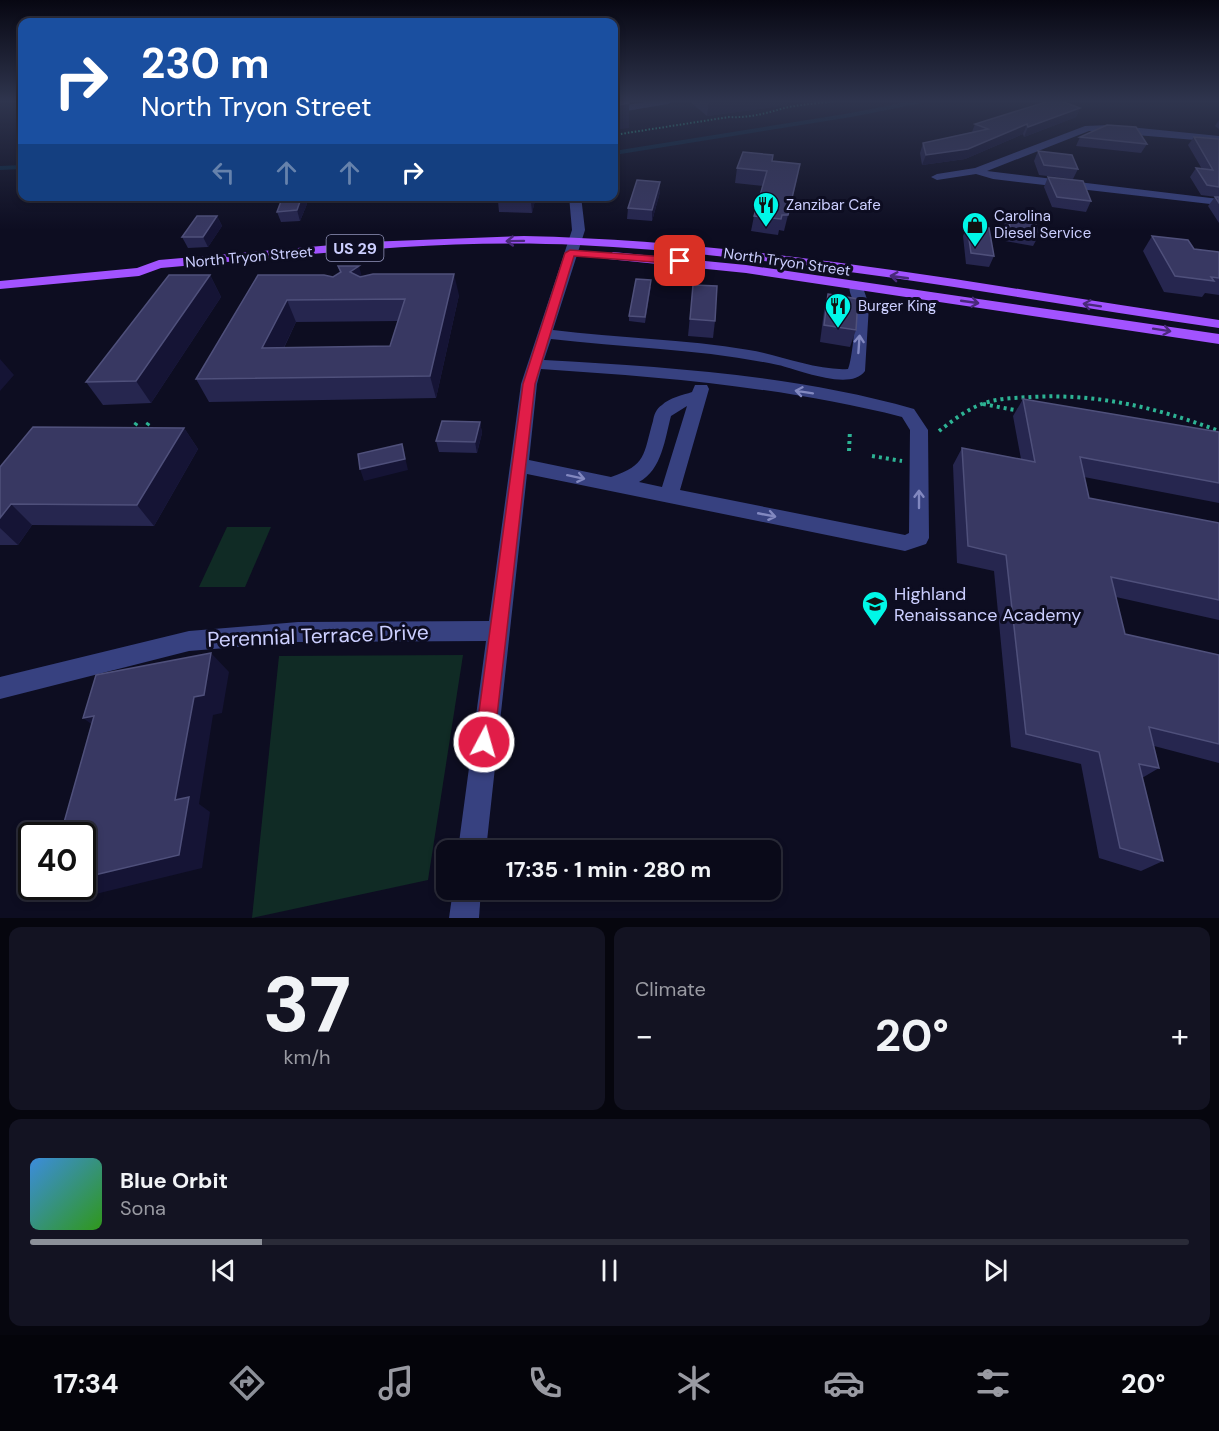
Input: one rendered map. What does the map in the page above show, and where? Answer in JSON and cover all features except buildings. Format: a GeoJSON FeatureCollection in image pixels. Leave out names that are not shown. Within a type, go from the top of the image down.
{"type":"FeatureCollection","features":[{"type":"Feature","properties":{"kind":"main road","name":"North Tryon Street"},"geometry":{"type":"LineString","coordinates":[[572,247],[856,285],[1219,339]]}},
{"type":"Feature","properties":{"kind":"main road","name":"North Tryon Street"},"geometry":{"type":"LineString","coordinates":[[0,285],[139,272],[158,276],[425,254],[572,247],[703,251],[780,260],[1219,324]]}},
{"type":"Feature","properties":{"kind":"street"},"geometry":{"type":"LineString","coordinates":[[937,177],[976,171],[1047,144]]}},
{"type":"Feature","properties":{"kind":"street"},"geometry":{"type":"LineString","coordinates":[[976,171],[993,176],[1219,201]]}},
{"type":"Feature","properties":{"kind":"street"},"geometry":{"type":"LineString","coordinates":[[473,840],[529,384],[580,224],[576,201]]}},
{"type":"Feature","properties":{"kind":"street"},"geometry":{"type":"LineString","coordinates":[[545,334],[718,350],[787,362],[811,370],[845,375],[855,374],[862,305],[856,292],[856,285]]}},
{"type":"Feature","properties":{"kind":"street"},"geometry":{"type":"LineString","coordinates":[[518,465],[905,543],[919,538],[919,430],[908,413],[873,403],[705,376],[535,364]]}},
{"type":"Feature","properties":{"kind":"street"},"geometry":{"type":"LineString","coordinates":[[669,495],[705,376]]}},
{"type":"Feature","properties":{"kind":"street"},"geometry":{"type":"LineString","coordinates":[[605,483],[628,482],[647,468],[663,414],[668,408],[699,395]]}},
{"type":"Feature","properties":{"kind":"street","name":"Perennial Terrace Drive"},"geometry":{"type":"LineString","coordinates":[[0,688],[189,641],[298,632],[497,631]]}},
{"type":"Feature","properties":{"kind":"street"},"geometry":{"type":"LineString","coordinates":[[464,918],[466,900]]}},
{"type":"Feature","properties":{"kind":"path"},"geometry":{"type":"LineString","coordinates":[[939,431],[982,404],[1017,397],[1052,395],[1085,396],[1146,406],[1219,431]]}},
{"type":"Feature","properties":{"kind":"path"},"geometry":{"type":"LineString","coordinates":[[982,404],[1027,412]]}},
{"type":"Feature","properties":{"kind":"path"},"geometry":{"type":"LineString","coordinates":[[128,435],[138,421]]}},
{"type":"Feature","properties":{"kind":"path"},"geometry":{"type":"LineString","coordinates":[[141,435],[150,421]]}},
{"type":"Feature","properties":{"kind":"path"},"geometry":{"type":"LineString","coordinates":[[849,452],[850,430]]}},
{"type":"Feature","properties":{"kind":"green space"},"geometry":{"type":"Polygon","coordinates":[[[227,527],[271,527],[245,587],[199,587],[227,527]]]}},
{"type":"Feature","properties":{"kind":"green space"},"geometry":{"type":"Polygon","coordinates":[[[463,655],[428,880],[252,918],[279,656],[463,655]]]}},
{"type":"Feature","properties":{"kind":"waterway"},"geometry":{"type":"LineString","coordinates":[[618,152],[671,144]]}},
{"type":"Feature","properties":{"kind":"waterway"},"geometry":{"type":"LineString","coordinates":[[0,168],[18,167]]}},
{"type":"Feature","properties":{"kind":"place","name":"Zanzibar Cafe"},"geometry":{"type":"Point","coordinates":[766,228]}},
{"type":"Feature","properties":{"kind":"place","name":"Carolina Diesel Service"},"geometry":{"type":"Point","coordinates":[975,248]}},
{"type":"Feature","properties":{"kind":"place","name":"Burger King"},"geometry":{"type":"Point","coordinates":[838,329]}},
{"type":"Feature","properties":{"kind":"place","name":"Highland Renaissance Academy"},"geometry":{"type":"Point","coordinates":[875,627]}},
{"type":"Feature","properties":{"kind":"route"},"geometry":{"type":"LineString","coordinates":[[484,742],[529,384],[570,253],[680,261]]}}]}
